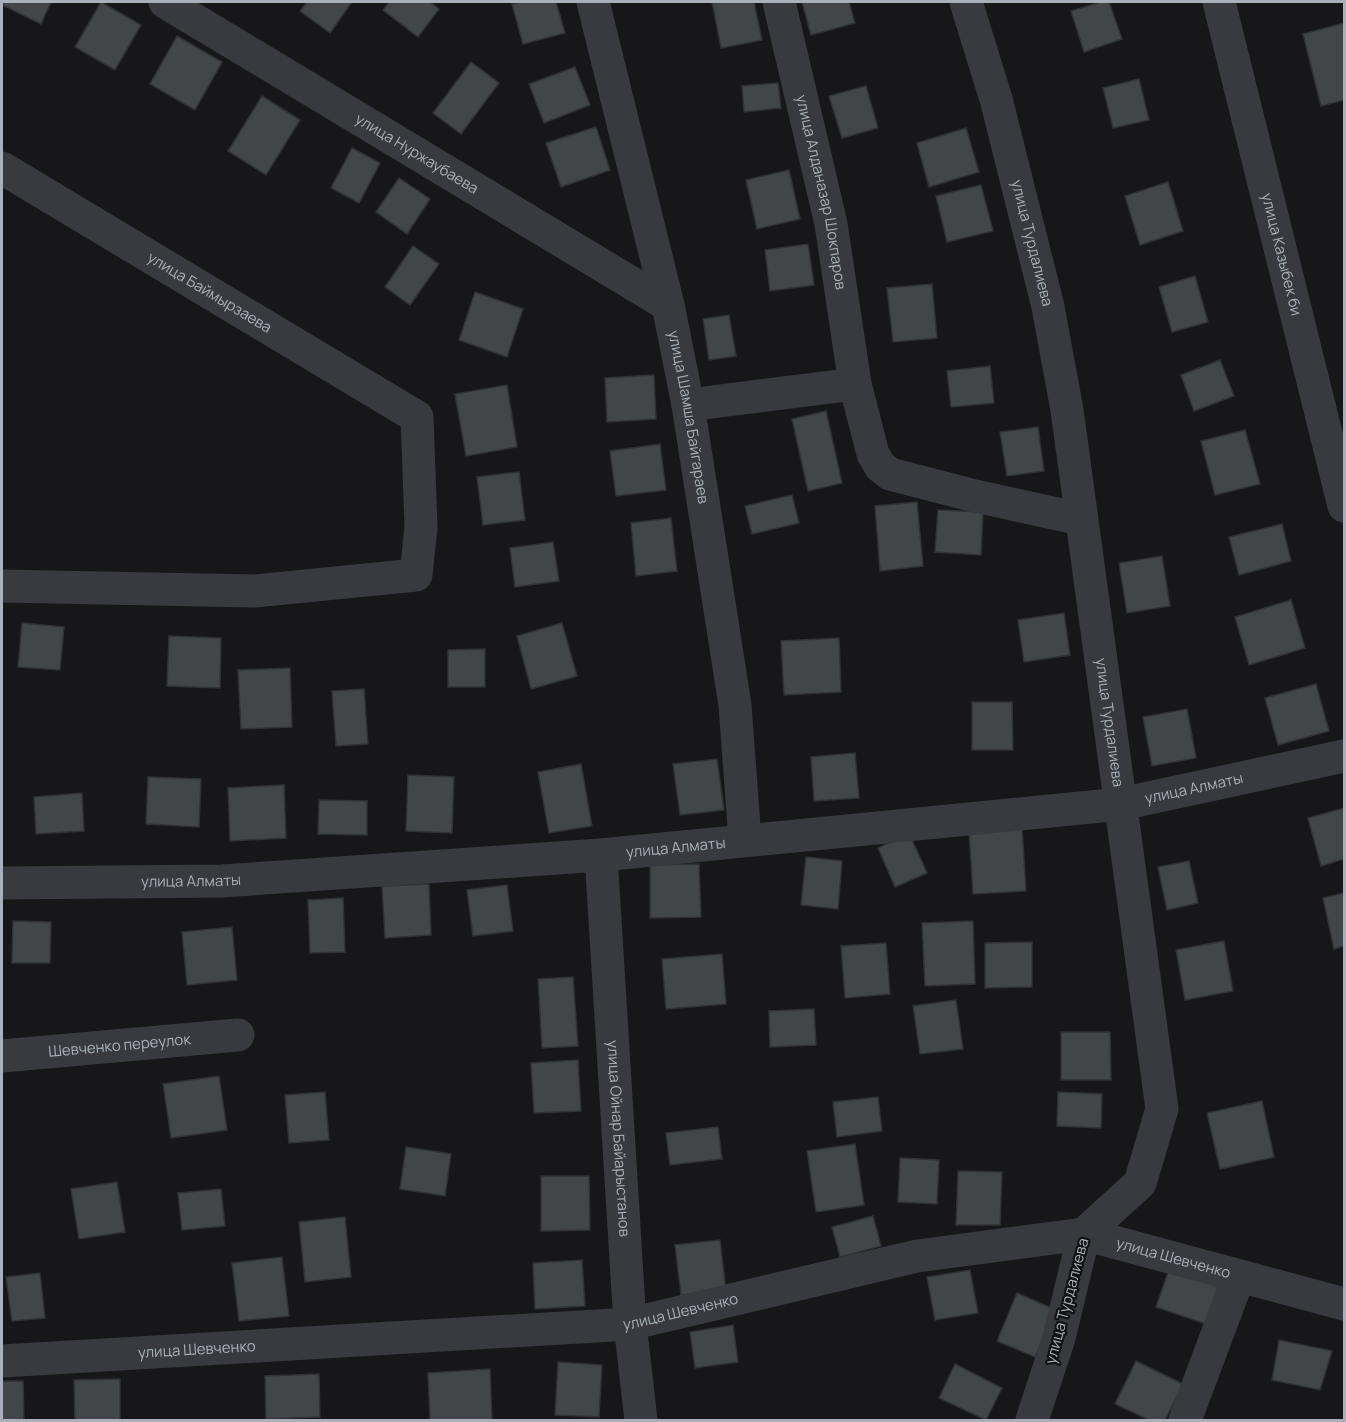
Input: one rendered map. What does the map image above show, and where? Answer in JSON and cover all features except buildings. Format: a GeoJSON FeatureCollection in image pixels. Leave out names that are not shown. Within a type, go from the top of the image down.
{"type":"FeatureCollection","features":[{"type":"Feature","properties":{"kind":"street","name":"улица Нуржаубаева"},"geometry":{"type":"LineString","coordinates":[[165,2],[668,305]]}},
{"type":"Feature","properties":{"kind":"street","name":"улица Шамша Байгараев"},"geometry":{"type":"LineString","coordinates":[[593,2],[668,305],[688,405],[735,705],[745,840]]}},
{"type":"Feature","properties":{"kind":"street","name":"улица Алданазар Шокпаров"},"geometry":{"type":"LineString","coordinates":[[779,2],[831,224],[855,384],[873,454],[879,466],[890,474],[1080,519]]}},
{"type":"Feature","properties":{"kind":"street","name":"улица Турдалиева"},"geometry":{"type":"LineString","coordinates":[[966,2],[996,99],[1048,307],[1067,410],[1162,1109],[1140,1183],[1084,1234],[1059,1338],[1032,1420]]}},
{"type":"Feature","properties":{"kind":"street","name":"улица Казыбек би"},"geometry":{"type":"LineString","coordinates":[[1219,2],[1344,506]]}},
{"type":"Feature","properties":{"kind":"street","name":"улица Баймырзаева"},"geometry":{"type":"LineString","coordinates":[[2,168],[417,417],[421,527],[416,575],[255,591],[2,586]]}},
{"type":"Feature","properties":{"kind":"street"},"geometry":{"type":"LineString","coordinates":[[688,405],[855,384]]}},
{"type":"Feature","properties":{"kind":"street","name":"улица Алматы"},"geometry":{"type":"LineString","coordinates":[[2,883],[222,880],[601,855],[1121,804],[1344,756]]}},
{"type":"Feature","properties":{"kind":"street","name":"улица Ойнар Байарыстанов"},"geometry":{"type":"LineString","coordinates":[[601,855],[630,1324],[641,1420]]}},
{"type":"Feature","properties":{"kind":"street","name":"Шевченко переулок"},"geometry":{"type":"LineString","coordinates":[[2,1056],[238,1035]]}},
{"type":"Feature","properties":{"kind":"street","name":"улица Шевченко"},"geometry":{"type":"LineString","coordinates":[[2,1361],[630,1324],[917,1256],[1084,1234],[1344,1304]]}},
{"type":"Feature","properties":{"kind":"street"},"geometry":{"type":"LineString","coordinates":[[1185,1420],[1239,1276]]}}]}
